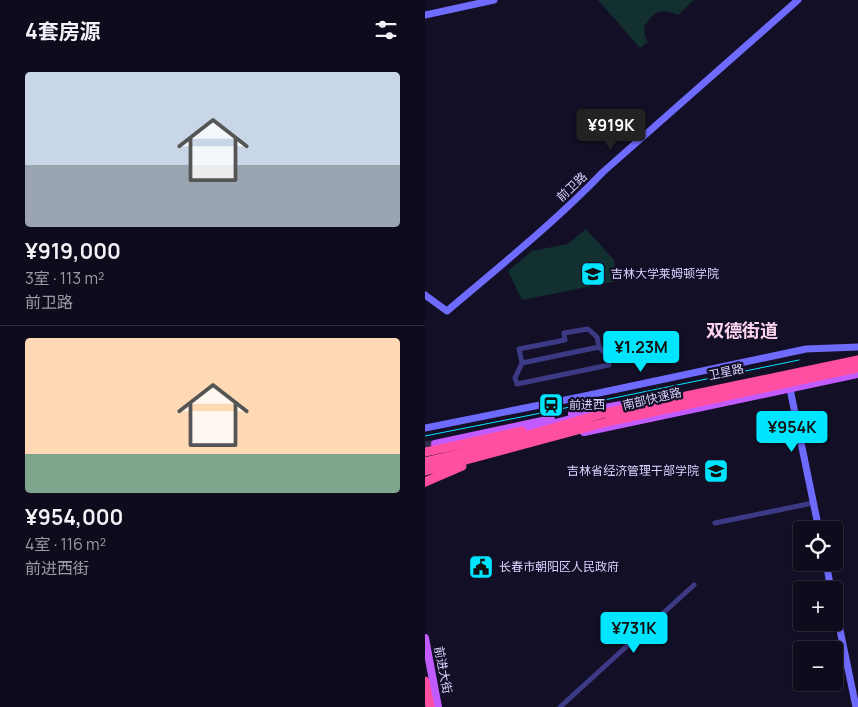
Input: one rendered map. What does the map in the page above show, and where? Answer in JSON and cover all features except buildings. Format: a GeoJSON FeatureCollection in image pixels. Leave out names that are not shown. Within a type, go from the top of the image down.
{"type":"FeatureCollection","features":[{"type":"Feature","properties":{"kind":"highway","name":"南部快速路"},"geometry":{"type":"LineString","coordinates":[[425,462],[487,447],[605,413],[858,358]]}},
{"type":"Feature","properties":{"kind":"highway","name":"南部快速路"},"geometry":{"type":"LineString","coordinates":[[425,471],[607,422],[858,368]]}},
{"type":"Feature","properties":{"kind":"highway"},"geometry":{"type":"LineString","coordinates":[[425,452],[605,413]]}},
{"type":"Feature","properties":{"kind":"highway"},"geometry":{"type":"LineString","coordinates":[[425,482],[490,454]]}},
{"type":"Feature","properties":{"kind":"highway"},"geometry":{"type":"LineString","coordinates":[[425,681],[430,707]]}},
{"type":"Feature","properties":{"kind":"main road","name":"卫星路"},"geometry":{"type":"LineString","coordinates":[[425,458],[564,420],[786,371],[858,358]]}},
{"type":"Feature","properties":{"kind":"main road"},"geometry":{"type":"LineString","coordinates":[[425,475],[559,438],[858,374]]}},
{"type":"Feature","properties":{"kind":"main road"},"geometry":{"type":"LineString","coordinates":[[435,444],[664,397]]}},
{"type":"Feature","properties":{"kind":"main road","name":"前进大街"},"geometry":{"type":"LineString","coordinates":[[425,638],[438,707]]}},
{"type":"Feature","properties":{"kind":"street"},"geometry":{"type":"LineString","coordinates":[[425,15],[494,0]]}},
{"type":"Feature","properties":{"kind":"street","name":"前卫路"},"geometry":{"type":"LineString","coordinates":[[425,295],[447,311],[508,259],[603,172],[798,0]]}},
{"type":"Feature","properties":{"kind":"street"},"geometry":{"type":"LineString","coordinates":[[588,329],[597,337],[599,348],[607,355],[609,365],[517,384],[515,378],[522,363],[519,349],[565,340],[564,334],[588,329]]}},
{"type":"Feature","properties":{"kind":"street","name":"卫星路"},"geometry":{"type":"LineString","coordinates":[[425,428],[806,349],[858,347]]}},
{"type":"Feature","properties":{"kind":"street"},"geometry":{"type":"LineString","coordinates":[[522,363],[599,348]]}},
{"type":"Feature","properties":{"kind":"street"},"geometry":{"type":"LineString","coordinates":[[786,371],[817,521]]}},
{"type":"Feature","properties":{"kind":"street"},"geometry":{"type":"LineString","coordinates":[[715,523],[813,503]]}},
{"type":"Feature","properties":{"kind":"street"},"geometry":{"type":"LineString","coordinates":[[560,707],[694,585]]}},
{"type":"Feature","properties":{"kind":"street"},"geometry":{"type":"LineString","coordinates":[[840,631],[856,707]]}},
{"type":"Feature","properties":{"kind":"green space"},"geometry":{"type":"Polygon","coordinates":[[[598,0],[694,0],[678,15],[662,11],[654,15],[644,27],[645,37],[648,42],[640,48],[598,0]]]}},
{"type":"Feature","properties":{"kind":"green space"},"geometry":{"type":"Polygon","coordinates":[[[586,229],[614,260],[617,281],[522,300],[508,271],[532,251],[568,244],[586,229]]]}},
{"type":"Feature","properties":{"kind":"tunnel"},"geometry":{"type":"LineString","coordinates":[[425,445],[435,444]]}},
{"type":"Feature","properties":{"kind":"tram line"},"geometry":{"type":"LineString","coordinates":[[425,436],[799,360]]}},
{"type":"Feature","properties":{"kind":"place","name":"吉林大学莱姆顿学院"},"geometry":{"type":"Point","coordinates":[593,274]}},
{"type":"Feature","properties":{"kind":"place","name":"前进西"},"geometry":{"type":"Point","coordinates":[551,405]}},
{"type":"Feature","properties":{"kind":"place","name":"吉林省经济管理干部学院"},"geometry":{"type":"Point","coordinates":[716,471]}},
{"type":"Feature","properties":{"kind":"place","name":"长春市朝阳区人民政府"},"geometry":{"type":"Point","coordinates":[481,567]}},
{"type":"Feature","properties":{"kind":"district","name":"双德街道"},"geometry":{"type":"Point","coordinates":[742,331]}}]}
